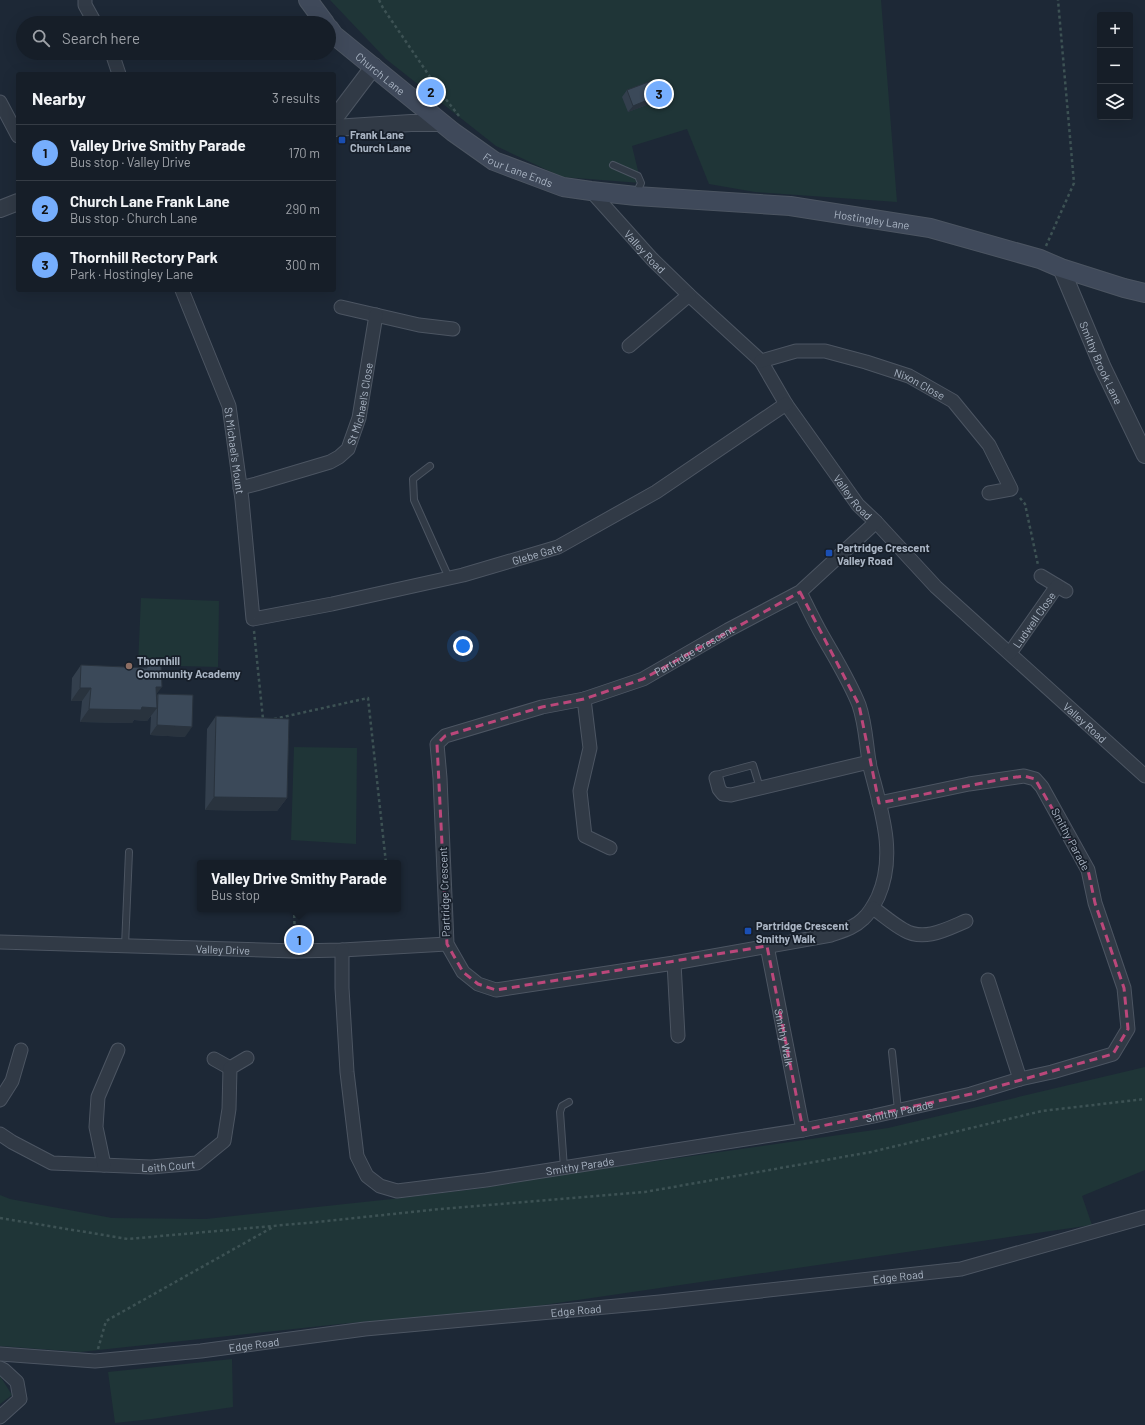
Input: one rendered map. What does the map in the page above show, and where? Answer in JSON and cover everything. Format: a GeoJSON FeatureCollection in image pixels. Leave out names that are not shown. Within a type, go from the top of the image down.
{"type":"FeatureCollection","features":[{"type":"Feature","properties":{"kind":"main road"},"geometry":{"type":"LineString","coordinates":[[308,0],[320,16]]}},
{"type":"Feature","properties":{"kind":"main road","name":"Church Lane"},"geometry":{"type":"LineString","coordinates":[[336,37],[452,124]]}},
{"type":"Feature","properties":{"kind":"main road","name":"Four Lane Ends"},"geometry":{"type":"LineString","coordinates":[[452,124],[494,160],[563,187],[591,191]]}},
{"type":"Feature","properties":{"kind":"main road","name":"Hostingley Lane"},"geometry":{"type":"LineString","coordinates":[[591,191],[636,196],[790,206],[930,228],[1040,259],[1061,268],[1145,293]]}},
{"type":"Feature","properties":{"kind":"street"},"geometry":{"type":"LineString","coordinates":[[85,0],[85,5],[91,16]]}},
{"type":"Feature","properties":{"kind":"street"},"geometry":{"type":"LineString","coordinates":[[114,60],[118,72]]}},
{"type":"Feature","properties":{"kind":"street"},"geometry":{"type":"LineString","coordinates":[[336,116],[374,66]]}},
{"type":"Feature","properties":{"kind":"street"},"geometry":{"type":"LineString","coordinates":[[0,102],[16,132]]}},
{"type":"Feature","properties":{"kind":"street"},"geometry":{"type":"LineString","coordinates":[[336,128],[411,123],[452,124]]}},
{"type":"Feature","properties":{"kind":"street","name":"Valley Road"},"geometry":{"type":"LineString","coordinates":[[591,191],[652,258],[689,295],[760,361],[786,404],[858,505],[876,522],[936,587],[1145,776]]}},
{"type":"Feature","properties":{"kind":"street"},"geometry":{"type":"LineString","coordinates":[[0,209],[16,203]]}},
{"type":"Feature","properties":{"kind":"street","name":"Smithy Brook Lane"},"geometry":{"type":"LineString","coordinates":[[1061,268],[1103,368],[1145,455]]}},
{"type":"Feature","properties":{"kind":"street","name":"St Michael's Mount"},"geometry":{"type":"LineString","coordinates":[[183,292],[229,406],[240,488],[253,619]]}},
{"type":"Feature","properties":{"kind":"street"},"geometry":{"type":"LineString","coordinates":[[629,346],[689,295]]}},
{"type":"Feature","properties":{"kind":"street"},"geometry":{"type":"LineString","coordinates":[[341,307],[419,325],[453,329]]}},
{"type":"Feature","properties":{"kind":"street","name":"St Michael's Close"},"geometry":{"type":"LineString","coordinates":[[240,488],[330,462],[348,449],[360,418],[376,315]]}},
{"type":"Feature","properties":{"kind":"street","name":"Nixon Close"},"geometry":{"type":"LineString","coordinates":[[760,361],[796,351],[825,351],[910,376],[953,401],[989,445],[1011,489]]}},
{"type":"Feature","properties":{"kind":"street","name":"Glebe Gate"},"geometry":{"type":"LineString","coordinates":[[253,619],[332,604],[449,578],[558,547],[656,492],[786,404]]}},
{"type":"Feature","properties":{"kind":"street"},"geometry":{"type":"LineString","coordinates":[[989,493],[1011,489]]}},
{"type":"Feature","properties":{"kind":"street","name":"Partridge Crescent"},"geometry":{"type":"LineString","coordinates":[[800,592],[822,635],[842,668],[859,705],[865,729],[869,762],[888,850],[887,867],[882,888],[873,908],[863,920],[851,928],[831,935],[674,962],[496,990],[478,984],[463,972],[447,944],[440,778],[437,744],[445,736],[542,707],[584,699],[643,678],[728,630],[800,592],[876,522]]}},
{"type":"Feature","properties":{"kind":"street","name":"Ludwell Close"},"geometry":{"type":"LineString","coordinates":[[1010,653],[1061,589],[1041,576]]}},
{"type":"Feature","properties":{"kind":"street"},"geometry":{"type":"LineString","coordinates":[[584,699],[590,748],[580,791],[585,836],[610,848]]}},
{"type":"Feature","properties":{"kind":"street"},"geometry":{"type":"LineString","coordinates":[[716,778],[719,789],[723,794],[731,795],[869,762]]}},
{"type":"Feature","properties":{"kind":"street","name":"Smithy Parade"},"geometry":{"type":"LineString","coordinates":[[342,950],[342,988],[347,1072],[357,1156],[367,1176],[380,1186],[396,1191],[486,1180],[803,1130],[971,1094],[1113,1054],[1128,1029],[1124,988],[1095,903],[1088,870],[1042,787],[1035,779],[1024,776],[969,784],[879,803]]}},
{"type":"Feature","properties":{"kind":"street"},"geometry":{"type":"LineString","coordinates":[[873,908],[904,931],[914,934],[926,935],[936,933],[966,921]]}},
{"type":"Feature","properties":{"kind":"street","name":"Valley Drive"},"geometry":{"type":"LineString","coordinates":[[0,942],[295,951],[447,944]]}},
{"type":"Feature","properties":{"kind":"street","name":"Smithy Walk"},"geometry":{"type":"LineString","coordinates":[[767,946],[803,1130]]}},
{"type":"Feature","properties":{"kind":"street"},"geometry":{"type":"LineString","coordinates":[[674,962],[678,1036]]}},
{"type":"Feature","properties":{"kind":"street"},"geometry":{"type":"LineString","coordinates":[[988,980],[1020,1079]]}},
{"type":"Feature","properties":{"kind":"street"},"geometry":{"type":"LineString","coordinates":[[0,1100],[12,1081],[21,1050]]}},
{"type":"Feature","properties":{"kind":"street"},"geometry":{"type":"LineString","coordinates":[[104,1165],[96,1127],[98,1097],[118,1050]]}},
{"type":"Feature","properties":{"kind":"street"},"geometry":{"type":"LineString","coordinates":[[214,1059],[230,1068],[247,1058]]}},
{"type":"Feature","properties":{"kind":"street","name":"Leith Court"},"geometry":{"type":"LineString","coordinates":[[0,1134],[52,1163],[150,1167],[196,1163],[224,1141],[229,1109],[230,1068]]}},
{"type":"Feature","properties":{"kind":"street","name":"Edge Road"},"geometry":{"type":"LineString","coordinates":[[0,1354],[95,1361],[201,1351],[365,1329],[660,1302],[961,1269],[1145,1217]]}},
{"type":"Feature","properties":{"kind":"street"},"geometry":{"type":"LineString","coordinates":[[0,1368],[17,1382],[20,1399],[0,1417]]}},
{"type":"Feature","properties":{"kind":"lane"},"geometry":{"type":"LineString","coordinates":[[613,165],[638,176],[640,183],[636,196]]}},
{"type":"Feature","properties":{"kind":"lane"},"geometry":{"type":"LineString","coordinates":[[430,466],[414,480],[414,500],[449,578]]}},
{"type":"Feature","properties":{"kind":"lane"},"geometry":{"type":"LineString","coordinates":[[716,778],[716,775],[753,765],[760,788]]}},
{"type":"Feature","properties":{"kind":"lane"},"geometry":{"type":"LineString","coordinates":[[125,946],[129,852]]}},
{"type":"Feature","properties":{"kind":"lane"},"geometry":{"type":"LineString","coordinates":[[892,1052],[898,1110]]}},
{"type":"Feature","properties":{"kind":"lane"},"geometry":{"type":"LineString","coordinates":[[564,1168],[560,1112],[562,1106],[569,1102]]}},
{"type":"Feature","properties":{"kind":"path"},"geometry":{"type":"LineString","coordinates":[[380,0],[383,8],[441,93],[452,124]]}},
{"type":"Feature","properties":{"kind":"path"},"geometry":{"type":"LineString","coordinates":[[1040,259],[1074,183],[1058,0]]}},
{"type":"Feature","properties":{"kind":"path"},"geometry":{"type":"LineString","coordinates":[[1011,489],[1025,504],[1041,576]]}},
{"type":"Feature","properties":{"kind":"path"},"geometry":{"type":"LineString","coordinates":[[253,619],[264,721]]}},
{"type":"Feature","properties":{"kind":"path"},"geometry":{"type":"LineString","coordinates":[[271,720],[368,698],[386,860]]}},
{"type":"Feature","properties":{"kind":"path"},"geometry":{"type":"LineString","coordinates":[[294,912],[295,944]]}},
{"type":"Feature","properties":{"kind":"path"},"geometry":{"type":"LineString","coordinates":[[0,1218],[128,1239],[440,1209],[645,1192],[871,1152],[1042,1110],[1145,1100]]}},
{"type":"Feature","properties":{"kind":"path"},"geometry":{"type":"LineString","coordinates":[[95,1361],[106,1321],[275,1226]]}},
{"type":"Feature","properties":{"kind":"highlighted area"},"geometry":{"type":"Polygon","coordinates":[[[800,592],[859,705],[879,803],[1003,779],[1024,776],[1035,779],[1088,870],[1095,903],[1124,988],[1128,1029],[1113,1054],[971,1094],[803,1130],[767,946],[496,990],[478,984],[463,972],[447,944],[437,744],[445,736],[542,707],[584,699],[643,679],[800,592]]]}},
{"type":"Feature","properties":{"kind":"green space"},"geometry":{"type":"Polygon","coordinates":[[[330,0],[881,0],[897,202],[755,192],[709,184],[687,129],[632,146],[641,183],[562,177],[496,146],[386,59],[330,0]]]}},
{"type":"Feature","properties":{"kind":"green space"},"geometry":{"type":"Polygon","coordinates":[[[141,598],[219,601],[218,667],[138,665],[141,598]]]}},
{"type":"Feature","properties":{"kind":"green space"},"geometry":{"type":"Polygon","coordinates":[[[294,747],[357,748],[356,844],[291,840],[294,747]]]}},
{"type":"Feature","properties":{"kind":"green space"},"geometry":{"type":"Polygon","coordinates":[[[1145,1067],[1145,1170],[1082,1196],[1092,1225],[530,1307],[340,1324],[80,1352],[0,1346],[0,1195],[10,1199],[112,1218],[206,1219],[392,1199],[483,1188],[565,1174],[888,1128],[1145,1067]]]}},
{"type":"Feature","properties":{"kind":"green space"},"geometry":{"type":"Polygon","coordinates":[[[232,1359],[233,1407],[115,1423],[108,1372],[232,1359]]]}},
{"type":"Feature","properties":{"kind":"green space"},"geometry":{"type":"Polygon","coordinates":[[[0,1376],[12,1395],[0,1404],[0,1376]]]}},
{"type":"Feature","properties":{"kind":"building"},"geometry":{"type":"Polygon","coordinates":[[[651,81],[657,96],[633,106],[627,90],[651,81]]]}},
{"type":"Feature","properties":{"kind":"building"},"geometry":{"type":"Polygon","coordinates":[[[81,665],[147,668],[147,665],[161,665],[162,687],[156,687],[157,708],[142,707],[141,710],[89,709],[91,688],[80,688],[81,665]]]}},
{"type":"Feature","properties":{"kind":"building"},"geometry":{"type":"Polygon","coordinates":[[[158,694],[193,695],[192,727],[157,725],[158,694]]]}},
{"type":"Feature","properties":{"kind":"building"},"geometry":{"type":"Polygon","coordinates":[[[216,716],[289,719],[287,798],[214,797],[216,716]]]}},
{"type":"Feature","properties":{"kind":"place","name":"Church Lane Frank Lane"},"geometry":{"type":"Point","coordinates":[431,92]}},
{"type":"Feature","properties":{"kind":"place","name":"Thornhill Rectory Park"},"geometry":{"type":"Point","coordinates":[659,94]}},
{"type":"Feature","properties":{"kind":"place","name":"Frank Lane Church Lane"},"geometry":{"type":"Point","coordinates":[342,140]}},
{"type":"Feature","properties":{"kind":"place","name":"Partridge Crescent Valley Road"},"geometry":{"type":"Point","coordinates":[829,553]}},
{"type":"Feature","properties":{"kind":"place","name":"Thornhill Community Academy"},"geometry":{"type":"Point","coordinates":[129,666]}},
{"type":"Feature","properties":{"kind":"place","name":"Partridge Crescent Smithy Walk"},"geometry":{"type":"Point","coordinates":[748,931]}},
{"type":"Feature","properties":{"kind":"place","name":"Valley Drive Smithy Parade"},"geometry":{"type":"Point","coordinates":[299,940]}}]}
